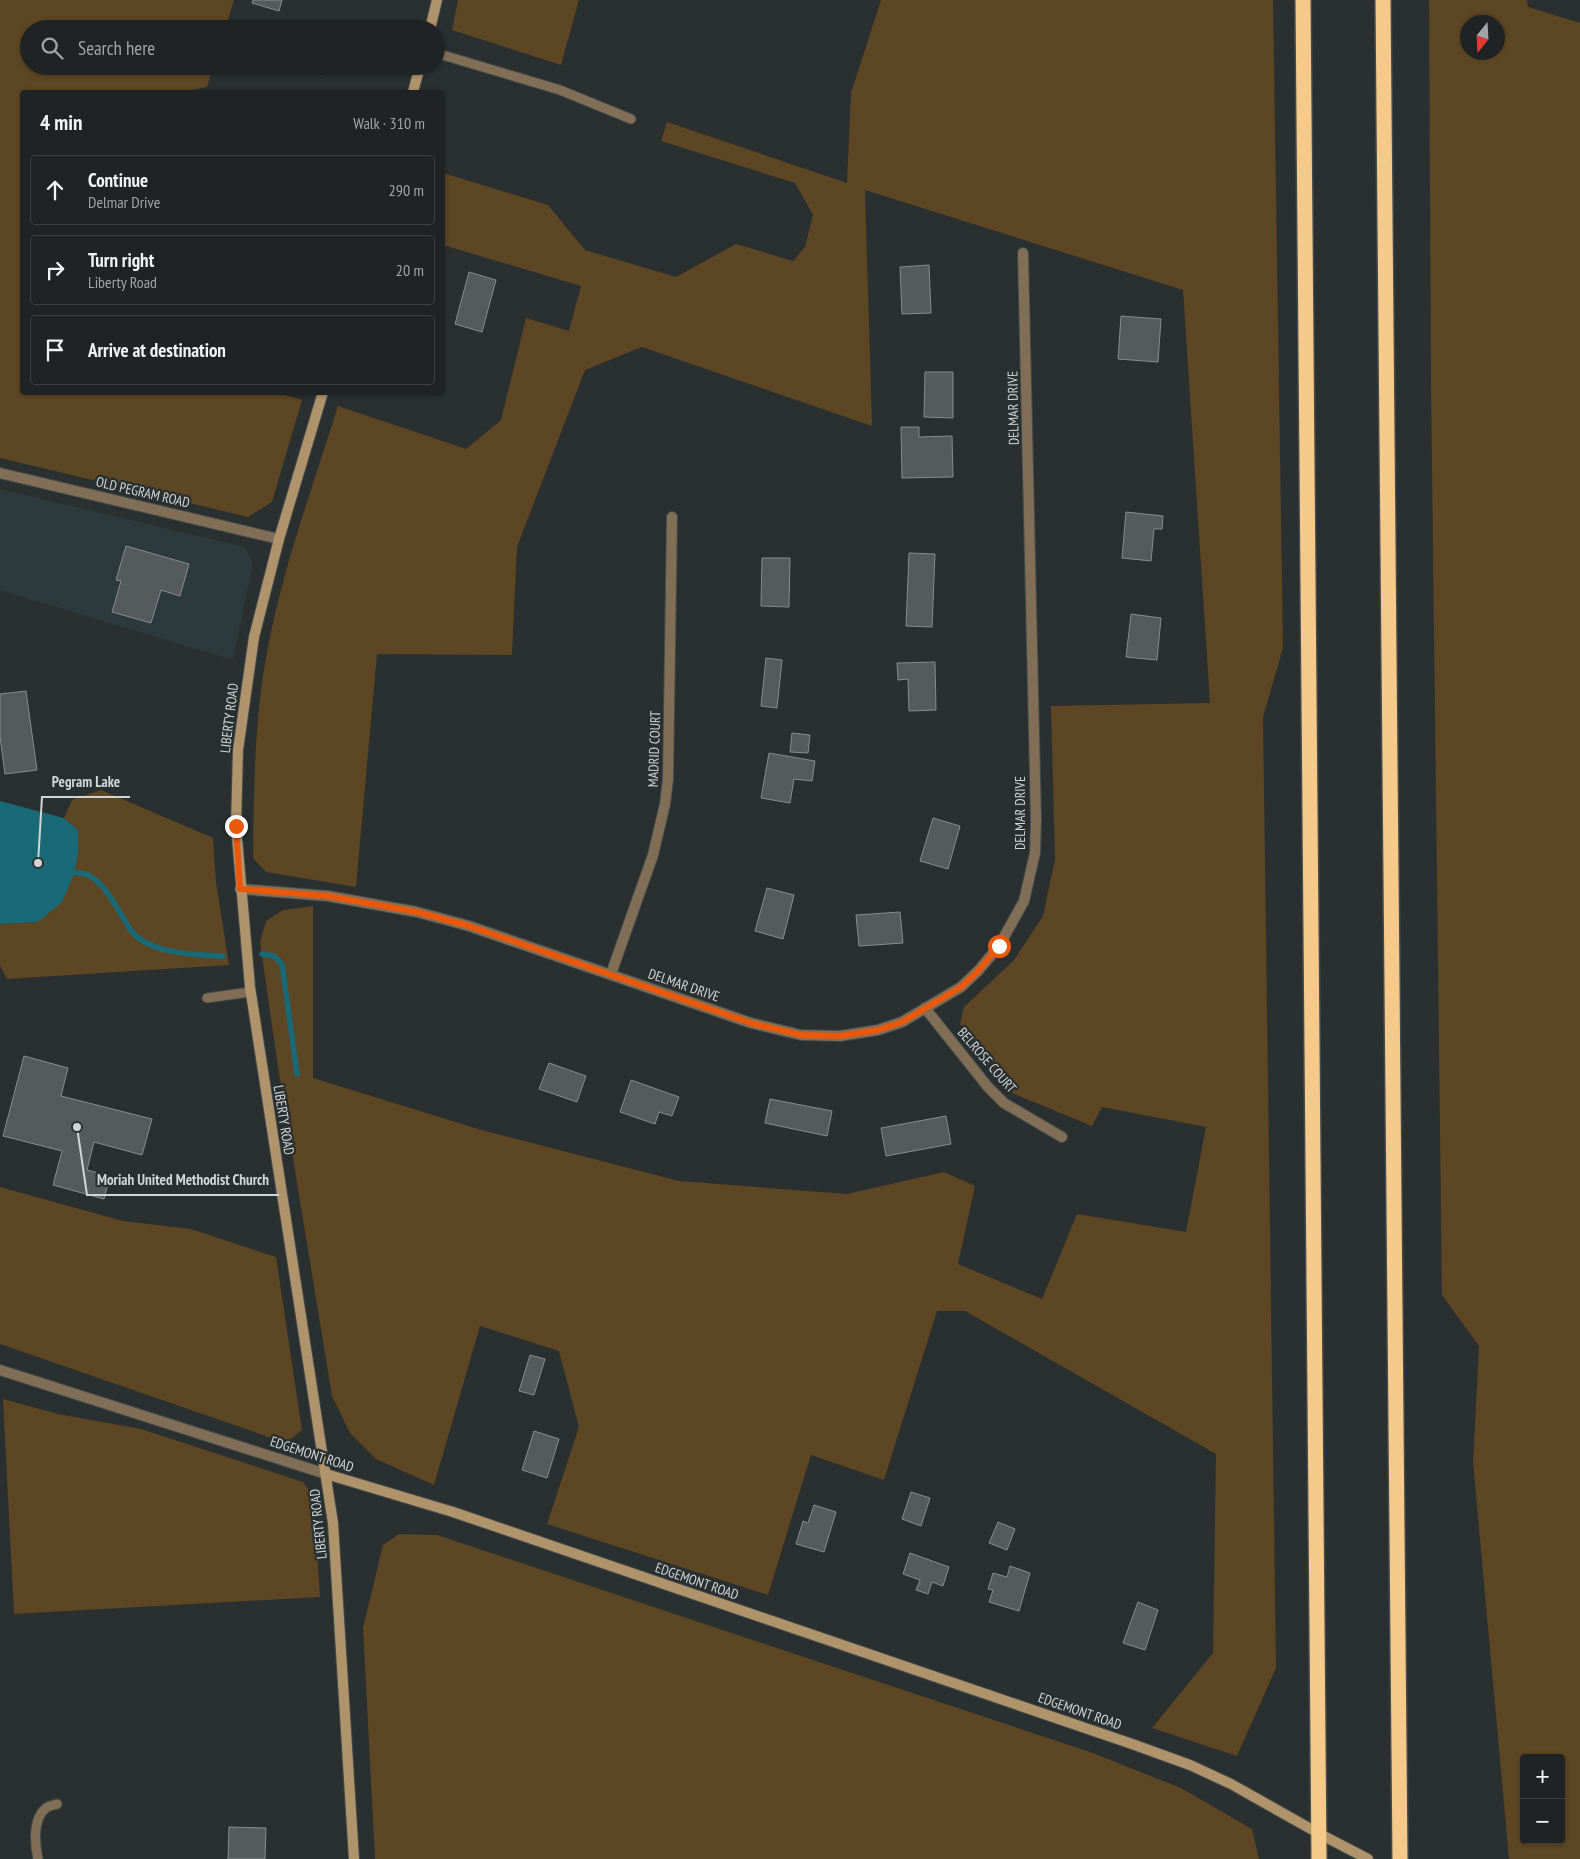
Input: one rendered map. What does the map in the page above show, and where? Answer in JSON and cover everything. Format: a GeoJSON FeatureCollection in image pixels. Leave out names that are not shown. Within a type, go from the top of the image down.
{"type":"FeatureCollection","features":[{"type":"Feature","properties":{"kind":"highway"},"geometry":{"type":"LineString","coordinates":[[1303,0],[1319,1859]]}},
{"type":"Feature","properties":{"kind":"highway"},"geometry":{"type":"LineString","coordinates":[[1383,0],[1400,1859]]}},
{"type":"Feature","properties":{"kind":"street"},"geometry":{"type":"LineString","coordinates":[[432,20],[437,0]]}},
{"type":"Feature","properties":{"kind":"street"},"geometry":{"type":"LineString","coordinates":[[414,90],[418,75]]}},
{"type":"Feature","properties":{"kind":"street","name":"DELMAR DRIVE"},"geometry":{"type":"LineString","coordinates":[[240,889],[328,896],[417,912],[469,926],[751,1023],[801,1035],[840,1036],[878,1030],[902,1022],[961,987],[978,971],[999,946],[1024,901],[1035,853],[1023,253]]}},
{"type":"Feature","properties":{"kind":"street","name":"LIBERTY ROAD"},"geometry":{"type":"LineString","coordinates":[[322,395],[279,538],[254,637],[238,750],[236,826],[250,992],[333,1523],[354,1859]]}},
{"type":"Feature","properties":{"kind":"street","name":"OLD PEGRAM ROAD"},"geometry":{"type":"LineString","coordinates":[[0,473],[279,538]]}},
{"type":"Feature","properties":{"kind":"street","name":"MADRID COURT"},"geometry":{"type":"LineString","coordinates":[[611,974],[653,855],[665,804],[668,769],[672,517]]}},
{"type":"Feature","properties":{"kind":"street","name":"BELROSE COURT"},"geometry":{"type":"LineString","coordinates":[[925,1008],[988,1087],[1004,1103],[1062,1137]]}},
{"type":"Feature","properties":{"kind":"street","name":"EDGEMONT ROAD"},"geometry":{"type":"LineString","coordinates":[[0,1370],[326,1474],[453,1512],[1132,1744],[1190,1765],[1231,1784],[1318,1834],[1368,1859]]}},
{"type":"Feature","properties":{"kind":"lane"},"geometry":{"type":"LineString","coordinates":[[445,56],[560,90],[631,120]]}},
{"type":"Feature","properties":{"kind":"lane"},"geometry":{"type":"LineString","coordinates":[[207,998],[250,992]]}},
{"type":"Feature","properties":{"kind":"lane"},"geometry":{"type":"LineString","coordinates":[[38,1859],[36,1830],[40,1816],[46,1808],[57,1804]]}},
{"type":"Feature","properties":{"kind":"shaded area"},"geometry":{"type":"Polygon","coordinates":[[[0,0],[234,0],[228,20],[20,20],[20,75],[210,75],[207,87],[192,90],[20,90],[20,395],[285,395],[302,400],[272,502],[248,517],[0,458],[0,0]]]}},
{"type":"Feature","properties":{"kind":"shaded area"},"geometry":{"type":"Polygon","coordinates":[[[458,0],[579,0],[561,65],[452,30],[458,0]]]}},
{"type":"Feature","properties":{"kind":"shaded area"},"geometry":{"type":"Polygon","coordinates":[[[881,0],[1273,0],[1283,648],[1263,717],[1276,1668],[1237,1756],[1152,1728],[1213,1653],[1216,1454],[965,1311],[937,1311],[884,1480],[811,1455],[768,1595],[547,1524],[579,1427],[559,1351],[480,1326],[434,1485],[376,1459],[350,1433],[332,1396],[278,1067],[260,942],[266,921],[283,910],[313,906],[313,1078],[478,1129],[679,1181],[847,1194],[944,1172],[975,1186],[958,1264],[1042,1299],[1077,1214],[1186,1232],[1206,1127],[1102,1107],[1092,1126],[1014,1094],[992,1071],[960,1024],[964,1007],[1014,960],[1043,916],[1055,859],[1051,706],[1210,703],[1183,290],[865,190],[872,426],[642,347],[585,370],[517,547],[512,655],[377,654],[356,887],[266,872],[253,858],[254,783],[259,708],[272,626],[289,562],[338,406],[466,449],[501,420],[526,318],[569,331],[581,286],[445,246],[445,174],[548,205],[585,250],[676,277],[736,244],[793,261],[805,247],[813,215],[795,183],[661,141],[667,122],[847,183],[851,93],[881,0]]]}},
{"type":"Feature","properties":{"kind":"shaded area"},"geometry":{"type":"Polygon","coordinates":[[[1429,0],[1527,0],[1528,7],[1580,23],[1580,1859],[1509,1859],[1473,1462],[1479,1346],[1442,1295],[1431,383],[1429,0]]]}},
{"type":"Feature","properties":{"kind":"shaded area"},"geometry":{"type":"Polygon","coordinates":[[[0,489],[245,547],[253,563],[233,660],[0,590],[0,489]]]}},
{"type":"Feature","properties":{"kind":"shaded area"},"geometry":{"type":"Polygon","coordinates":[[[101,790],[213,838],[216,882],[229,965],[7,979],[0,966],[0,924],[38,922],[78,830],[64,818],[72,800],[101,790]]]}},
{"type":"Feature","properties":{"kind":"shaded area"},"geometry":{"type":"Polygon","coordinates":[[[0,1187],[123,1221],[191,1229],[276,1257],[302,1430],[286,1443],[0,1344],[0,1187]]]}},
{"type":"Feature","properties":{"kind":"shaded area"},"geometry":{"type":"Polygon","coordinates":[[[3,1399],[58,1414],[141,1429],[303,1482],[314,1497],[320,1597],[14,1614],[3,1399]]]}},
{"type":"Feature","properties":{"kind":"shaded area"},"geometry":{"type":"Polygon","coordinates":[[[399,1534],[437,1535],[1090,1752],[1181,1788],[1252,1829],[1259,1859],[375,1859],[363,1628],[383,1545],[399,1534]]]}},
{"type":"Feature","properties":{"kind":"water"},"geometry":{"type":"Polygon","coordinates":[[[0,801],[64,818],[78,830],[78,853],[74,874],[62,902],[38,922],[0,924],[0,801]]]}},
{"type":"Feature","properties":{"kind":"building"},"geometry":{"type":"Polygon","coordinates":[[[253,0],[282,0],[279,11],[252,3],[253,0]]]}},
{"type":"Feature","properties":{"kind":"building"},"geometry":{"type":"Polygon","coordinates":[[[929,265],[931,313],[902,314],[900,267],[929,265]]]}},
{"type":"Feature","properties":{"kind":"building"},"geometry":{"type":"Polygon","coordinates":[[[469,272],[496,280],[482,332],[455,324],[469,272]]]}},
{"type":"Feature","properties":{"kind":"building"},"geometry":{"type":"Polygon","coordinates":[[[1121,316],[1161,319],[1158,362],[1118,359],[1121,316]]]}},
{"type":"Feature","properties":{"kind":"building"},"geometry":{"type":"Polygon","coordinates":[[[925,372],[953,372],[953,418],[924,417],[925,372]]]}},
{"type":"Feature","properties":{"kind":"building"},"geometry":{"type":"Polygon","coordinates":[[[901,427],[919,427],[919,437],[952,436],[953,477],[902,478],[901,427]]]}},
{"type":"Feature","properties":{"kind":"building"},"geometry":{"type":"Polygon","coordinates":[[[1126,512],[1163,516],[1162,529],[1154,529],[1151,561],[1122,558],[1126,512]]]}},
{"type":"Feature","properties":{"kind":"building"},"geometry":{"type":"Polygon","coordinates":[[[126,546],[189,564],[180,596],[161,590],[151,623],[112,612],[121,581],[116,580],[126,546]]]}},
{"type":"Feature","properties":{"kind":"building"},"geometry":{"type":"Polygon","coordinates":[[[909,553],[935,554],[932,627],[906,626],[909,553]]]}},
{"type":"Feature","properties":{"kind":"building"},"geometry":{"type":"Polygon","coordinates":[[[762,558],[790,558],[789,607],[761,606],[762,558]]]}},
{"type":"Feature","properties":{"kind":"building"},"geometry":{"type":"Polygon","coordinates":[[[1131,614],[1161,618],[1157,660],[1126,657],[1131,614]]]}},
{"type":"Feature","properties":{"kind":"building"},"geometry":{"type":"Polygon","coordinates":[[[766,658],[782,660],[777,708],[761,706],[766,658]]]}},
{"type":"Feature","properties":{"kind":"building"},"geometry":{"type":"Polygon","coordinates":[[[935,662],[936,710],[909,711],[908,679],[898,680],[897,663],[935,662]]]}},
{"type":"Feature","properties":{"kind":"building"},"geometry":{"type":"Polygon","coordinates":[[[26,691],[37,770],[5,774],[0,737],[0,694],[26,691]]]}},
{"type":"Feature","properties":{"kind":"building"},"geometry":{"type":"Polygon","coordinates":[[[792,733],[810,735],[808,753],[790,752],[792,733]]]}},
{"type":"Feature","properties":{"kind":"building"},"geometry":{"type":"Polygon","coordinates":[[[769,753],[815,761],[812,781],[794,779],[790,803],[761,798],[769,753]]]}},
{"type":"Feature","properties":{"kind":"building"},"geometry":{"type":"Polygon","coordinates":[[[933,818],[960,826],[948,869],[920,861],[933,818]]]}},
{"type":"Feature","properties":{"kind":"building"},"geometry":{"type":"Polygon","coordinates":[[[767,888],[794,895],[783,939],[755,931],[767,888]]]}},
{"type":"Feature","properties":{"kind":"building"},"geometry":{"type":"Polygon","coordinates":[[[900,912],[903,943],[859,946],[856,915],[900,912]]]}},
{"type":"Feature","properties":{"kind":"building"},"geometry":{"type":"Polygon","coordinates":[[[24,1056],[68,1068],[61,1096],[152,1119],[142,1155],[94,1142],[87,1170],[110,1176],[104,1199],[53,1185],[62,1151],[3,1136],[24,1056]]]}},
{"type":"Feature","properties":{"kind":"building"},"geometry":{"type":"Polygon","coordinates":[[[549,1063],[586,1076],[577,1102],[539,1089],[549,1063]]]}},
{"type":"Feature","properties":{"kind":"building"},"geometry":{"type":"Polygon","coordinates":[[[631,1080],[679,1097],[672,1116],[659,1112],[655,1124],[620,1112],[631,1080]]]}},
{"type":"Feature","properties":{"kind":"building"},"geometry":{"type":"Polygon","coordinates":[[[770,1099],[832,1111],[827,1136],[765,1123],[770,1099]]]}},
{"type":"Feature","properties":{"kind":"building"},"geometry":{"type":"Polygon","coordinates":[[[946,1116],[951,1144],[886,1156],[881,1128],[946,1116]]]}},
{"type":"Feature","properties":{"kind":"building"},"geometry":{"type":"Polygon","coordinates":[[[530,1355],[545,1359],[534,1395],[519,1391],[530,1355]]]}},
{"type":"Feature","properties":{"kind":"building"},"geometry":{"type":"Polygon","coordinates":[[[534,1431],[559,1439],[547,1478],[522,1470],[534,1431]]]}},
{"type":"Feature","properties":{"kind":"building"},"geometry":{"type":"Polygon","coordinates":[[[911,1492],[930,1498],[921,1526],[902,1519],[911,1492]]]}},
{"type":"Feature","properties":{"kind":"building"},"geometry":{"type":"Polygon","coordinates":[[[814,1505],[836,1512],[824,1552],[796,1544],[803,1521],[808,1523],[814,1505]]]}},
{"type":"Feature","properties":{"kind":"building"},"geometry":{"type":"Polygon","coordinates":[[[998,1522],[1015,1529],[1007,1550],[989,1543],[998,1522]]]}},
{"type":"Feature","properties":{"kind":"building"},"geometry":{"type":"Polygon","coordinates":[[[910,1553],[949,1567],[943,1586],[932,1582],[928,1594],[916,1590],[920,1580],[903,1574],[910,1553]]]}},
{"type":"Feature","properties":{"kind":"building"},"geometry":{"type":"Polygon","coordinates":[[[1010,1566],[1030,1573],[1019,1611],[989,1602],[993,1590],[988,1589],[993,1573],[1007,1577],[1010,1566]]]}},
{"type":"Feature","properties":{"kind":"building"},"geometry":{"type":"Polygon","coordinates":[[[1138,1602],[1158,1610],[1145,1650],[1123,1643],[1138,1602]]]}},
{"type":"Feature","properties":{"kind":"building"},"geometry":{"type":"Polygon","coordinates":[[[229,1827],[266,1828],[265,1859],[228,1859],[229,1827]]]}},
{"type":"Feature","properties":{"kind":"waterway"},"geometry":{"type":"LineString","coordinates":[[68,871],[82,873],[95,879],[110,896],[132,932],[142,941],[176,952],[223,956]]}},
{"type":"Feature","properties":{"kind":"waterway"},"geometry":{"type":"LineString","coordinates":[[262,954],[274,956],[282,964],[297,1074]]}},
{"type":"Feature","properties":{"kind":"place","name":"Pegram Lake"},"geometry":{"type":"Point","coordinates":[38,863]}},
{"type":"Feature","properties":{"kind":"place","name":"Moriah United Methodist Church"},"geometry":{"type":"Point","coordinates":[77,1127]}},
{"type":"Feature","properties":{"kind":"route"},"geometry":{"type":"LineString","coordinates":[[236,826],[240,889],[328,896],[417,912],[469,926],[751,1023],[801,1035],[840,1036],[878,1030],[902,1022],[961,987],[978,971],[999,946]]}}]}
